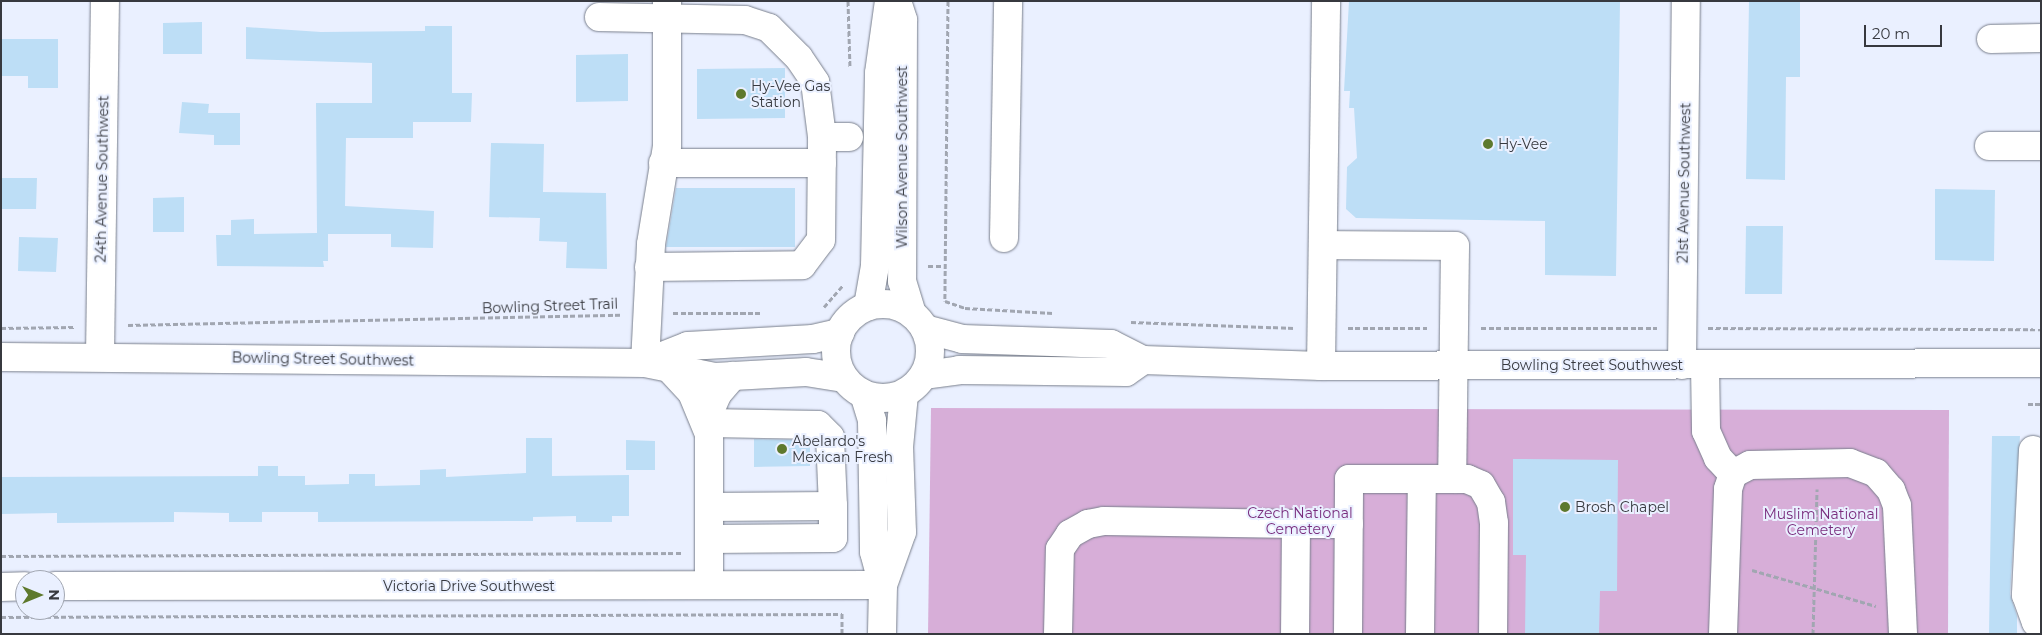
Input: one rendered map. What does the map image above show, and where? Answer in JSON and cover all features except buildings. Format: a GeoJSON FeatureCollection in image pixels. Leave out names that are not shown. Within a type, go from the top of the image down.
{"type":"FeatureCollection","features":[{"type":"Feature","properties":{"kind":"main road","name":"24th Avenue Southwest"},"geometry":{"type":"LineString","coordinates":[[100,356],[105,1]]}},
{"type":"Feature","properties":{"kind":"main road","name":"Wilson Avenue Southwest"},"geometry":{"type":"LineString","coordinates":[[868,306],[875,256],[879,73],[889,1]]}},
{"type":"Feature","properties":{"kind":"main road","name":"Wilson Avenue Southwest"},"geometry":{"type":"LineString","coordinates":[[897,1],[903,20],[902,266],[919,321]]}},
{"type":"Feature","properties":{"kind":"main road"},"geometry":{"type":"LineString","coordinates":[[1004,238],[1008,1]]}},
{"type":"Feature","properties":{"kind":"main road"},"geometry":{"type":"LineString","coordinates":[[1322,366],[1326,1]]}},
{"type":"Feature","properties":{"kind":"main road","name":"21st Avenue Southwest"},"geometry":{"type":"LineString","coordinates":[[1686,1],[1694,365],[1706,431],[1718,458],[1733,474]]}},
{"type":"Feature","properties":{"kind":"main road"},"geometry":{"type":"LineString","coordinates":[[666,10],[667,146],[649,267],[647,313],[657,365],[692,393],[709,429]]}},
{"type":"Feature","properties":{"kind":"main road"},"geometry":{"type":"LineString","coordinates":[[599,17],[666,10],[745,20],[769,28],[799,58],[815,82],[822,150],[821,240],[802,265],[649,267]]}},
{"type":"Feature","properties":{"kind":"main road"},"geometry":{"type":"LineString","coordinates":[[1991,39],[2041,38]]}},
{"type":"Feature","properties":{"kind":"main road"},"geometry":{"type":"LineString","coordinates":[[663,163],[822,150],[849,137]]}},
{"type":"Feature","properties":{"kind":"main road"},"geometry":{"type":"LineString","coordinates":[[1989,146],[2041,146]]}},
{"type":"Feature","properties":{"kind":"main road"},"geometry":{"type":"LineString","coordinates":[[1323,244],[1455,246],[1452,478]]}},
{"type":"Feature","properties":{"kind":"main road"},"geometry":{"type":"LineString","coordinates":[[882,634],[883,585],[874,552],[872,421],[836,353],[840,333],[850,317],[868,306],[887,303],[919,321],[931,348],[925,375]]}},
{"type":"Feature","properties":{"kind":"main road","name":"Bowling Street Southwest"},"geometry":{"type":"LineString","coordinates":[[919,321],[962,339],[1111,344],[1143,360],[1322,366],[2041,363]]}},
{"type":"Feature","properties":{"kind":"main road","name":"Bowling Street Southwest"},"geometry":{"type":"LineString","coordinates":[[657,365],[688,346],[813,339],[840,333]]}},
{"type":"Feature","properties":{"kind":"main road","name":"Bowling Street Southwest"},"geometry":{"type":"LineString","coordinates":[[1,357],[100,356],[657,365],[715,377],[806,372],[854,386]]}},
{"type":"Feature","properties":{"kind":"main road"},"geometry":{"type":"LineString","coordinates":[[854,386],[878,398],[904,394],[925,375],[959,370],[1126,372],[1143,360]]}},
{"type":"Feature","properties":{"kind":"main road"},"geometry":{"type":"LineString","coordinates":[[709,585],[709,429],[713,402],[733,376]]}},
{"type":"Feature","properties":{"kind":"main road"},"geometry":{"type":"LineString","coordinates":[[883,585],[902,532],[899,425],[904,394]]}},
{"type":"Feature","properties":{"kind":"main road"},"geometry":{"type":"LineString","coordinates":[[709,429],[818,425],[830,437],[833,506],[833,538],[709,546]]}},
{"type":"Feature","properties":{"kind":"main road"},"geometry":{"type":"LineString","coordinates":[[2033,450],[2026,595],[2036,622],[2041,623]]}},
{"type":"Feature","properties":{"kind":"main road"},"geometry":{"type":"LineString","coordinates":[[1723,634],[1728,488],[1733,474],[1750,465],[1850,463],[1876,473],[1891,490],[1897,506],[1903,624]]}},
{"type":"Feature","properties":{"kind":"main road"},"geometry":{"type":"LineString","coordinates":[[1348,634],[1349,478],[1452,478],[1482,485],[1492,502],[1493,634]]}},
{"type":"Feature","properties":{"kind":"main road"},"geometry":{"type":"LineString","coordinates":[[1420,634],[1422,478]]}},
{"type":"Feature","properties":{"kind":"main road"},"geometry":{"type":"LineString","coordinates":[[709,507],[833,506]]}},
{"type":"Feature","properties":{"kind":"main road"},"geometry":{"type":"LineString","coordinates":[[1058,634],[1060,549],[1070,534],[1088,524],[1349,524]]}},
{"type":"Feature","properties":{"kind":"main road"},"geometry":{"type":"LineString","coordinates":[[1295,634],[1296,524]]}},
{"type":"Feature","properties":{"kind":"main road","name":"Victoria Drive Southwest"},"geometry":{"type":"LineString","coordinates":[[65,586],[883,585]]}},
{"type":"Feature","properties":{"kind":"main road"},"geometry":{"type":"LineString","coordinates":[[1,586],[15,586]]}},
{"type":"Feature","properties":{"kind":"path"},"geometry":{"type":"LineString","coordinates":[[902,266],[942,266],[948,1]]}},
{"type":"Feature","properties":{"kind":"path"},"geometry":{"type":"LineString","coordinates":[[816,311],[834,300],[844,283]]}},
{"type":"Feature","properties":{"kind":"path","name":"Bowling Street Trail"},"geometry":{"type":"LineString","coordinates":[[132,325],[595,317],[647,313],[765,313]]}},
{"type":"Feature","properties":{"kind":"path"},"geometry":{"type":"LineString","coordinates":[[1,328],[71,327]]}},
{"type":"Feature","properties":{"kind":"path"},"geometry":{"type":"LineString","coordinates":[[2028,404],[2041,404]]}},
{"type":"Feature","properties":{"kind":"path"},"geometry":{"type":"LineString","coordinates":[[1814,634],[1817,464]]}},
{"type":"Feature","properties":{"kind":"path"},"geometry":{"type":"LineString","coordinates":[[1,556],[709,546]]}},
{"type":"Feature","properties":{"kind":"path"},"geometry":{"type":"LineString","coordinates":[[1725,562],[1814,588],[1903,624]]}},
{"type":"Feature","properties":{"kind":"path"},"geometry":{"type":"LineString","coordinates":[[842,608],[842,634]]}},
{"type":"Feature","properties":{"kind":"path"},"geometry":{"type":"LineString","coordinates":[[1,617],[842,614]]}},
{"type":"Feature","properties":{"kind":"green space","name":"Czech National Cemetery"},"geometry":{"type":"Polygon","coordinates":[[[931,408],[1949,410],[1948,634],[928,634],[931,408]]]}},
{"type":"Feature","properties":{"kind":"place","name":"Hy-Vee Gas Station"},"geometry":{"type":"Point","coordinates":[741,94]}},
{"type":"Feature","properties":{"kind":"place","name":"Hy-Vee"},"geometry":{"type":"Point","coordinates":[1488,144]}},
{"type":"Feature","properties":{"kind":"place","name":"Abelardo's Mexican Fresh"},"geometry":{"type":"Point","coordinates":[782,449]}},
{"type":"Feature","properties":{"kind":"place","name":"Brosh Chapel"},"geometry":{"type":"Point","coordinates":[1565,507]}},
{"type":"Feature","properties":{"kind":"park label","name":"Muslim National Cemetery"},"geometry":{"type":"Point","coordinates":[1821,522]}}]}
